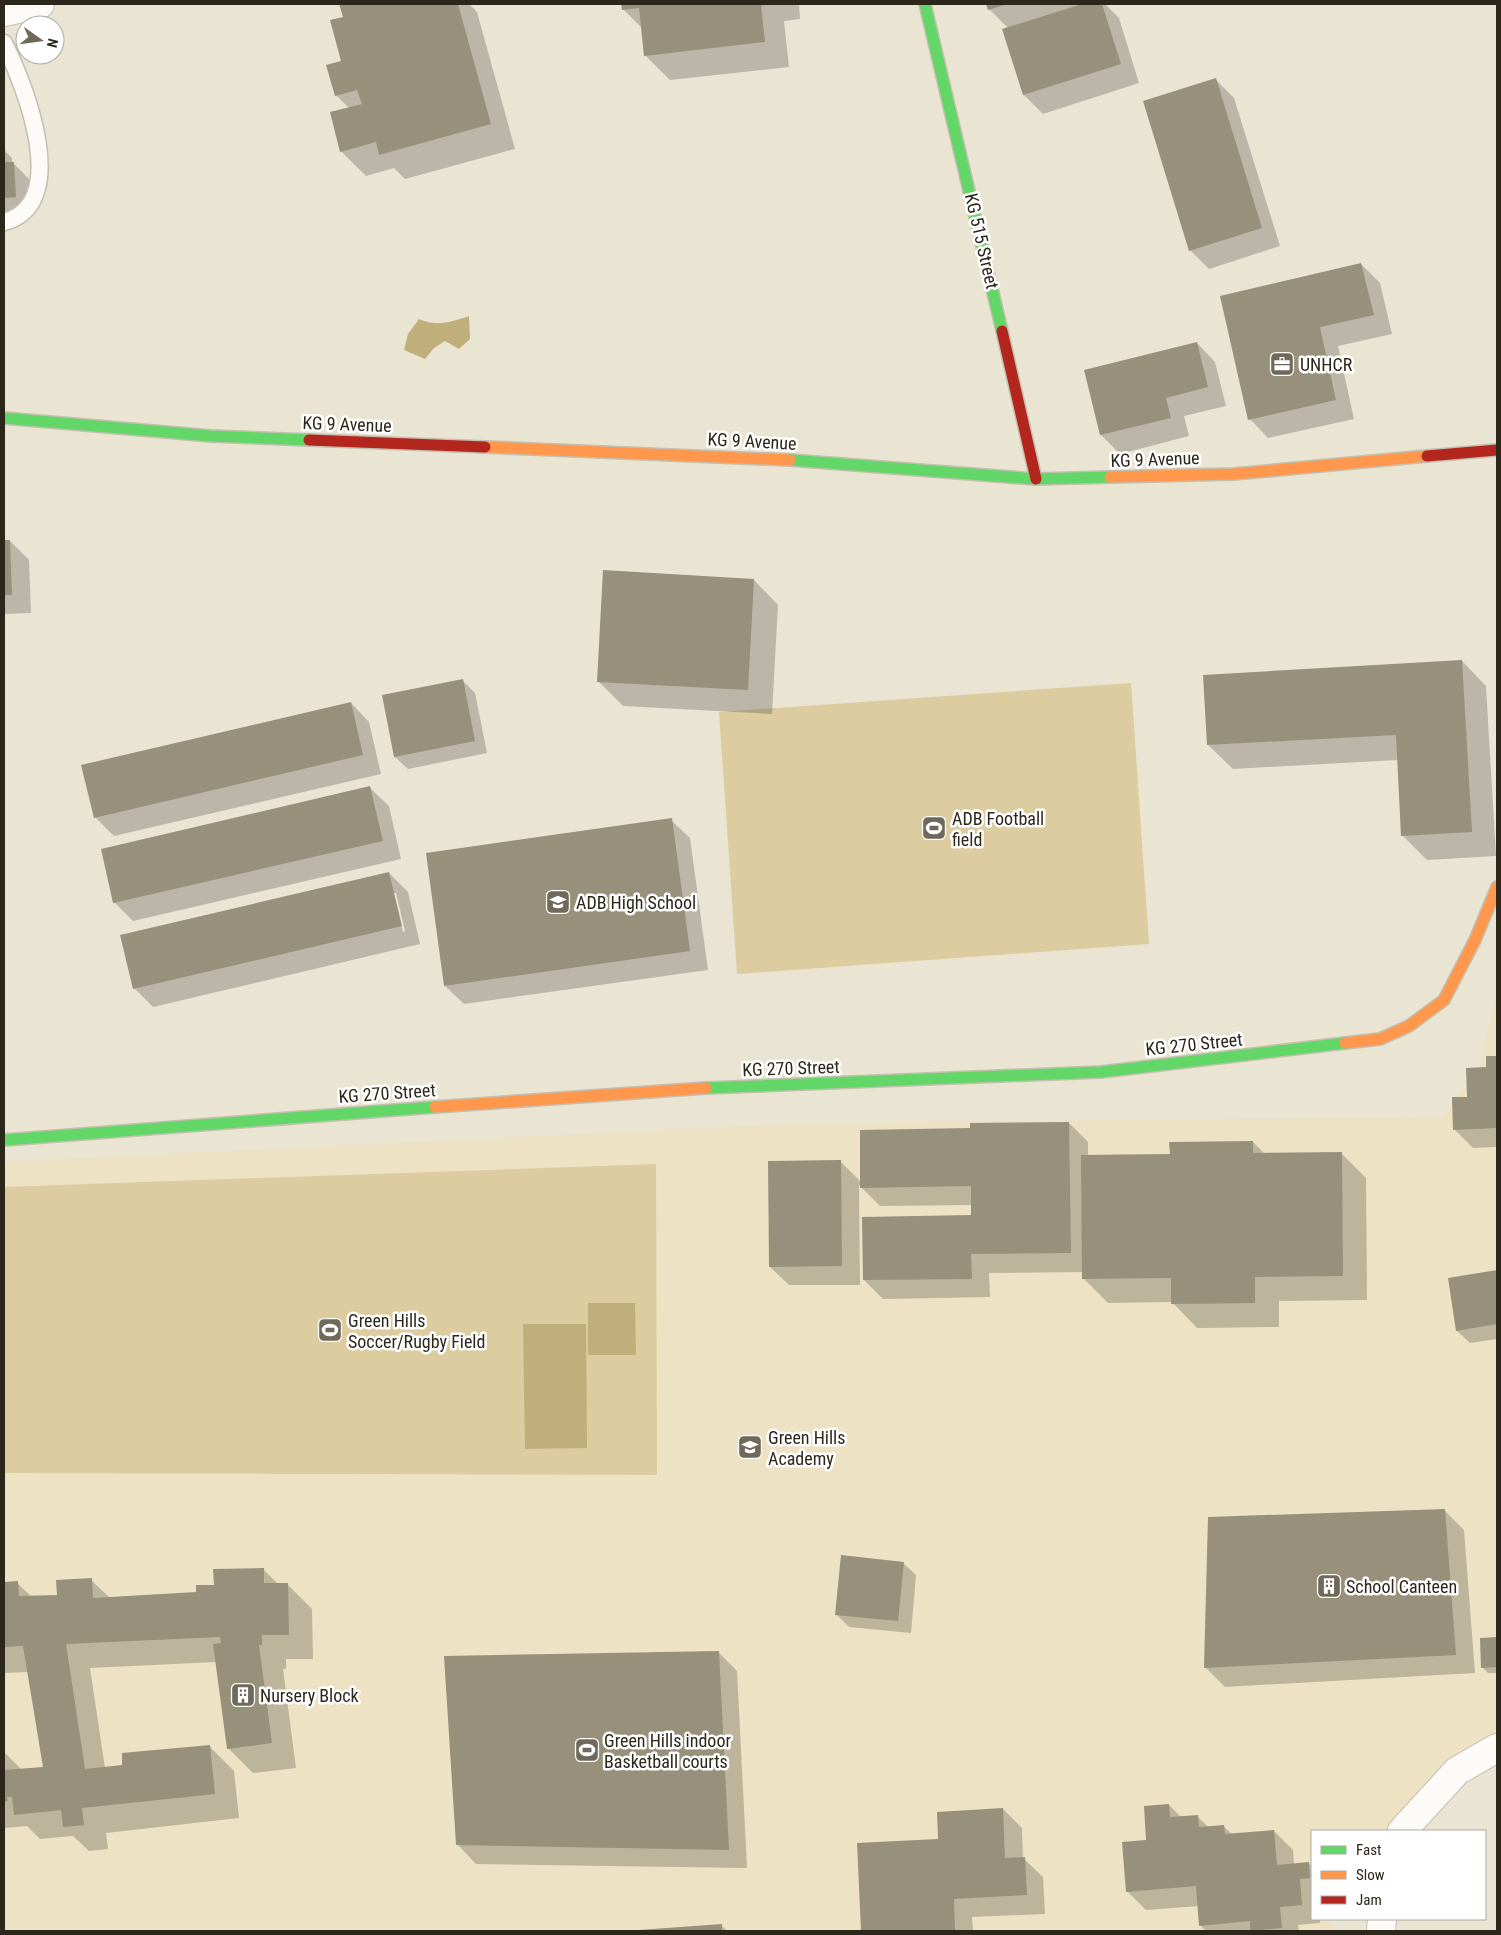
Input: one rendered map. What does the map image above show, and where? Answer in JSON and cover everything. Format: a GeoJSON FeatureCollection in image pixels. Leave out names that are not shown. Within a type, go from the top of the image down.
{"type":"FeatureCollection","features":[{"type":"Feature","properties":{"kind":"street"},"geometry":{"type":"LineString","coordinates":[[4,12],[40,4]]}},
{"type":"Feature","properties":{"kind":"street","name":"KG 515 Street"},"geometry":{"type":"LineString","coordinates":[[925,4],[1036,479]]}},
{"type":"Feature","properties":{"kind":"street","name":"KG 9 Avenue"},"geometry":{"type":"LineString","coordinates":[[4,418],[211,436],[775,460],[1036,479],[1234,474],[1497,450]]}},
{"type":"Feature","properties":{"kind":"street","name":"KG 270 Street"},"geometry":{"type":"LineString","coordinates":[[4,1140],[644,1091],[1101,1072],[1380,1039],[1409,1026],[1444,1000],[1475,940],[1497,887]]}},
{"type":"Feature","properties":{"kind":"street"},"geometry":{"type":"LineString","coordinates":[[1403,1830],[1457,1772],[1497,1748]]}},
{"type":"Feature","properties":{"kind":"lane"},"geometry":{"type":"LineString","coordinates":[[4,43],[22,79],[41,150],[36,193],[18,219],[4,222]]}},
{"type":"Feature","properties":{"kind":"shaded area"},"geometry":{"type":"Polygon","coordinates":[[[469,316],[470,339],[459,349],[445,341],[434,348],[425,359],[404,350],[408,334],[419,319],[438,323],[450,322],[469,316]]]}},
{"type":"Feature","properties":{"kind":"shaded area","name":"ADB Football field"},"geometry":{"type":"Polygon","coordinates":[[[1131,683],[1149,944],[737,974],[719,712],[1131,683]]]}},
{"type":"Feature","properties":{"kind":"shaded area","name":"Green Hills Academy"},"geometry":{"type":"Polygon","coordinates":[[[1497,991],[1497,1732],[1403,1830],[1311,1830],[1311,1920],[1328,1920],[1334,1931],[4,1931],[4,1162],[809,1123],[1443,1117],[1480,1066],[1497,991]]]}},
{"type":"Feature","properties":{"kind":"shaded area","name":"Green Hills Soccer/Rugby Field"},"geometry":{"type":"Polygon","coordinates":[[[656,1164],[657,1475],[4,1473],[4,1187],[656,1164]]]}},
{"type":"Feature","properties":{"kind":"shaded area"},"geometry":{"type":"Polygon","coordinates":[[[588,1303],[635,1303],[636,1355],[588,1355],[588,1303]]]}},
{"type":"Feature","properties":{"kind":"shaded area"},"geometry":{"type":"Polygon","coordinates":[[[523,1324],[586,1324],[587,1448],[525,1449],[523,1324]]]}},
{"type":"Feature","properties":{"kind":"building"},"geometry":{"type":"Polygon","coordinates":[[[339,4],[458,4],[491,124],[379,155],[376,142],[340,152],[330,112],[362,104],[357,90],[335,96],[326,65],[341,61],[330,20],[343,17],[339,4]]]}},
{"type":"Feature","properties":{"kind":"building"},"geometry":{"type":"Polygon","coordinates":[[[621,4],[761,4],[765,42],[644,56],[639,8],[622,10],[621,4]]]}},
{"type":"Feature","properties":{"kind":"building"},"geometry":{"type":"Polygon","coordinates":[[[986,4],[1007,4],[988,10],[986,4]]]}},
{"type":"Feature","properties":{"kind":"building"},"geometry":{"type":"Polygon","coordinates":[[[1082,4],[1102,4],[1121,64],[1023,95],[1002,29],[1082,4]]]}},
{"type":"Feature","properties":{"kind":"building"},"geometry":{"type":"Polygon","coordinates":[[[1216,78],[1262,228],[1189,251],[1143,101],[1216,78]]]}},
{"type":"Feature","properties":{"kind":"building"},"geometry":{"type":"Polygon","coordinates":[[[4,162],[14,162],[16,197],[4,198],[4,162]]]}},
{"type":"Feature","properties":{"kind":"building","name":"UNHCR"},"geometry":{"type":"Polygon","coordinates":[[[1361,263],[1374,315],[1320,327],[1336,400],[1248,420],[1220,296],[1361,263]]]}},
{"type":"Feature","properties":{"kind":"building"},"geometry":{"type":"Polygon","coordinates":[[[1197,342],[1208,387],[1166,398],[1171,418],[1100,435],[1084,370],[1197,342]]]}},
{"type":"Feature","properties":{"kind":"building"},"geometry":{"type":"Polygon","coordinates":[[[4,540],[10,540],[12,595],[4,595],[4,540]]]}},
{"type":"Feature","properties":{"kind":"building"},"geometry":{"type":"Polygon","coordinates":[[[603,570],[754,579],[748,690],[597,682],[603,570]]]}},
{"type":"Feature","properties":{"kind":"building"},"geometry":{"type":"Polygon","coordinates":[[[1462,660],[1472,832],[1401,836],[1396,735],[1207,745],[1203,675],[1462,660]]]}},
{"type":"Feature","properties":{"kind":"building"},"geometry":{"type":"Polygon","coordinates":[[[463,679],[475,741],[394,757],[382,695],[463,679]]]}},
{"type":"Feature","properties":{"kind":"building"},"geometry":{"type":"Polygon","coordinates":[[[351,702],[363,755],[94,818],[81,765],[351,702]]]}},
{"type":"Feature","properties":{"kind":"building"},"geometry":{"type":"Polygon","coordinates":[[[370,786],[383,841],[113,903],[101,849],[370,786]]]}},
{"type":"Feature","properties":{"kind":"building","name":"ADB High School"},"geometry":{"type":"Polygon","coordinates":[[[672,818],[690,951],[444,986],[426,853],[672,818]]]}},
{"type":"Feature","properties":{"kind":"building"},"geometry":{"type":"Polygon","coordinates":[[[389,872],[402,926],[133,989],[120,935],[389,872]]]}},
{"type":"Feature","properties":{"kind":"building"},"geometry":{"type":"Polygon","coordinates":[[[1486,1056],[1497,1056],[1497,1128],[1453,1130],[1452,1097],[1467,1097],[1466,1068],[1486,1067],[1486,1056]]]}},
{"type":"Feature","properties":{"kind":"building"},"geometry":{"type":"Polygon","coordinates":[[[1069,1122],[1071,1253],[971,1254],[972,1279],[863,1280],[862,1217],[971,1215],[971,1186],[860,1188],[860,1130],[970,1128],[970,1123],[1069,1122]]]}},
{"type":"Feature","properties":{"kind":"building"},"geometry":{"type":"Polygon","coordinates":[[[1253,1141],[1253,1153],[1342,1152],[1343,1276],[1255,1277],[1255,1303],[1171,1304],[1171,1278],[1082,1279],[1081,1155],[1170,1154],[1169,1142],[1253,1141]]]}},
{"type":"Feature","properties":{"kind":"building"},"geometry":{"type":"Polygon","coordinates":[[[841,1160],[842,1266],[769,1267],[768,1161],[841,1160]]]}},
{"type":"Feature","properties":{"kind":"building"},"geometry":{"type":"Polygon","coordinates":[[[1497,1270],[1497,1324],[1456,1331],[1448,1278],[1497,1270]]]}},
{"type":"Feature","properties":{"kind":"building","name":"School Canteen"},"geometry":{"type":"Polygon","coordinates":[[[1445,1509],[1456,1655],[1204,1668],[1208,1517],[1445,1509]]]}},
{"type":"Feature","properties":{"kind":"building"},"geometry":{"type":"Polygon","coordinates":[[[841,1555],[904,1562],[898,1621],[835,1615],[841,1555]]]}},
{"type":"Feature","properties":{"kind":"building","name":"Nursery Block"},"geometry":{"type":"Polygon","coordinates":[[[264,1568],[264,1583],[288,1583],[289,1635],[262,1635],[262,1645],[259,1645],[272,1743],[227,1749],[213,1644],[221,1643],[220,1637],[66,1644],[85,1769],[122,1765],[122,1753],[210,1745],[215,1794],[82,1808],[84,1825],[63,1827],[61,1810],[14,1815],[12,1797],[7,1797],[8,1801],[4,1802],[4,1770],[43,1767],[23,1646],[4,1647],[4,1582],[18,1581],[19,1596],[57,1595],[56,1580],[92,1578],[93,1598],[196,1592],[196,1585],[214,1585],[213,1569],[264,1568]]]}},
{"type":"Feature","properties":{"kind":"building"},"geometry":{"type":"Polygon","coordinates":[[[1497,1637],[1497,1667],[1481,1668],[1480,1638],[1497,1637]]]}},
{"type":"Feature","properties":{"kind":"building","name":"Green Hills indoor Basketball courts"},"geometry":{"type":"Polygon","coordinates":[[[719,1651],[729,1850],[456,1845],[444,1656],[719,1651]]]}},
{"type":"Feature","properties":{"kind":"building"},"geometry":{"type":"Polygon","coordinates":[[[1169,1804],[1170,1817],[1198,1815],[1199,1827],[1224,1825],[1225,1834],[1274,1830],[1277,1865],[1309,1862],[1310,1878],[1300,1879],[1302,1905],[1280,1907],[1282,1928],[1250,1931],[1250,1921],[1199,1926],[1196,1886],[1126,1892],[1122,1842],[1146,1840],[1144,1806],[1169,1804]]]}},
{"type":"Feature","properties":{"kind":"building"},"geometry":{"type":"Polygon","coordinates":[[[1003,1808],[1005,1858],[1025,1857],[1027,1895],[954,1899],[955,1931],[861,1931],[857,1843],[938,1839],[937,1812],[1003,1808]]]}},
{"type":"Feature","properties":{"kind":"building"},"geometry":{"type":"Polygon","coordinates":[[[722,1924],[722,1931],[639,1931],[639,1930],[722,1924]]]}},
{"type":"Feature","properties":{"kind":"traffic: fast"},"geometry":{"type":"LineString","coordinates":[[925,4],[1002,331]]}},
{"type":"Feature","properties":{"kind":"traffic: fast"},"geometry":{"type":"LineString","coordinates":[[4,418],[211,436],[309,440]]}},
{"type":"Feature","properties":{"kind":"traffic: fast"},"geometry":{"type":"LineString","coordinates":[[790,460],[1036,479],[1110,477]]}},
{"type":"Feature","properties":{"kind":"traffic: fast"},"geometry":{"type":"LineString","coordinates":[[706,1088],[1101,1072],[1345,1043]]}},
{"type":"Feature","properties":{"kind":"traffic: fast"},"geometry":{"type":"LineString","coordinates":[[4,1140],[435,1107]]}},
{"type":"Feature","properties":{"kind":"traffic: slow"},"geometry":{"type":"LineString","coordinates":[[485,447],[790,460]]}},
{"type":"Feature","properties":{"kind":"traffic: slow"},"geometry":{"type":"LineString","coordinates":[[1110,477],[1234,474],[1427,456]]}},
{"type":"Feature","properties":{"kind":"traffic: slow"},"geometry":{"type":"LineString","coordinates":[[1345,1043],[1380,1039],[1409,1026],[1444,1000],[1475,940],[1497,887]]}},
{"type":"Feature","properties":{"kind":"traffic: slow"},"geometry":{"type":"LineString","coordinates":[[435,1107],[706,1088]]}},
{"type":"Feature","properties":{"kind":"traffic: jam"},"geometry":{"type":"LineString","coordinates":[[1002,331],[1036,479]]}},
{"type":"Feature","properties":{"kind":"traffic: jam"},"geometry":{"type":"LineString","coordinates":[[309,440],[485,447]]}},
{"type":"Feature","properties":{"kind":"traffic: jam"},"geometry":{"type":"LineString","coordinates":[[1427,456],[1497,450]]}},
{"type":"Feature","properties":{"kind":"place","name":"UNHCR"},"geometry":{"type":"Point","coordinates":[1282,364]}},
{"type":"Feature","properties":{"kind":"place","name":"ADB Football field"},"geometry":{"type":"Point","coordinates":[934,828]}},
{"type":"Feature","properties":{"kind":"place","name":"ADB High School"},"geometry":{"type":"Point","coordinates":[558,902]}},
{"type":"Feature","properties":{"kind":"place","name":"Green Hills Soccer/Rugby Field"},"geometry":{"type":"Point","coordinates":[330,1330]}},
{"type":"Feature","properties":{"kind":"place","name":"Green Hills Academy"},"geometry":{"type":"Point","coordinates":[750,1447]}},
{"type":"Feature","properties":{"kind":"place","name":"School Canteen"},"geometry":{"type":"Point","coordinates":[1329,1586]}},
{"type":"Feature","properties":{"kind":"place","name":"Nursery Block"},"geometry":{"type":"Point","coordinates":[243,1695]}},
{"type":"Feature","properties":{"kind":"place","name":"Green Hills indoor Basketball courts"},"geometry":{"type":"Point","coordinates":[587,1750]}}]}
